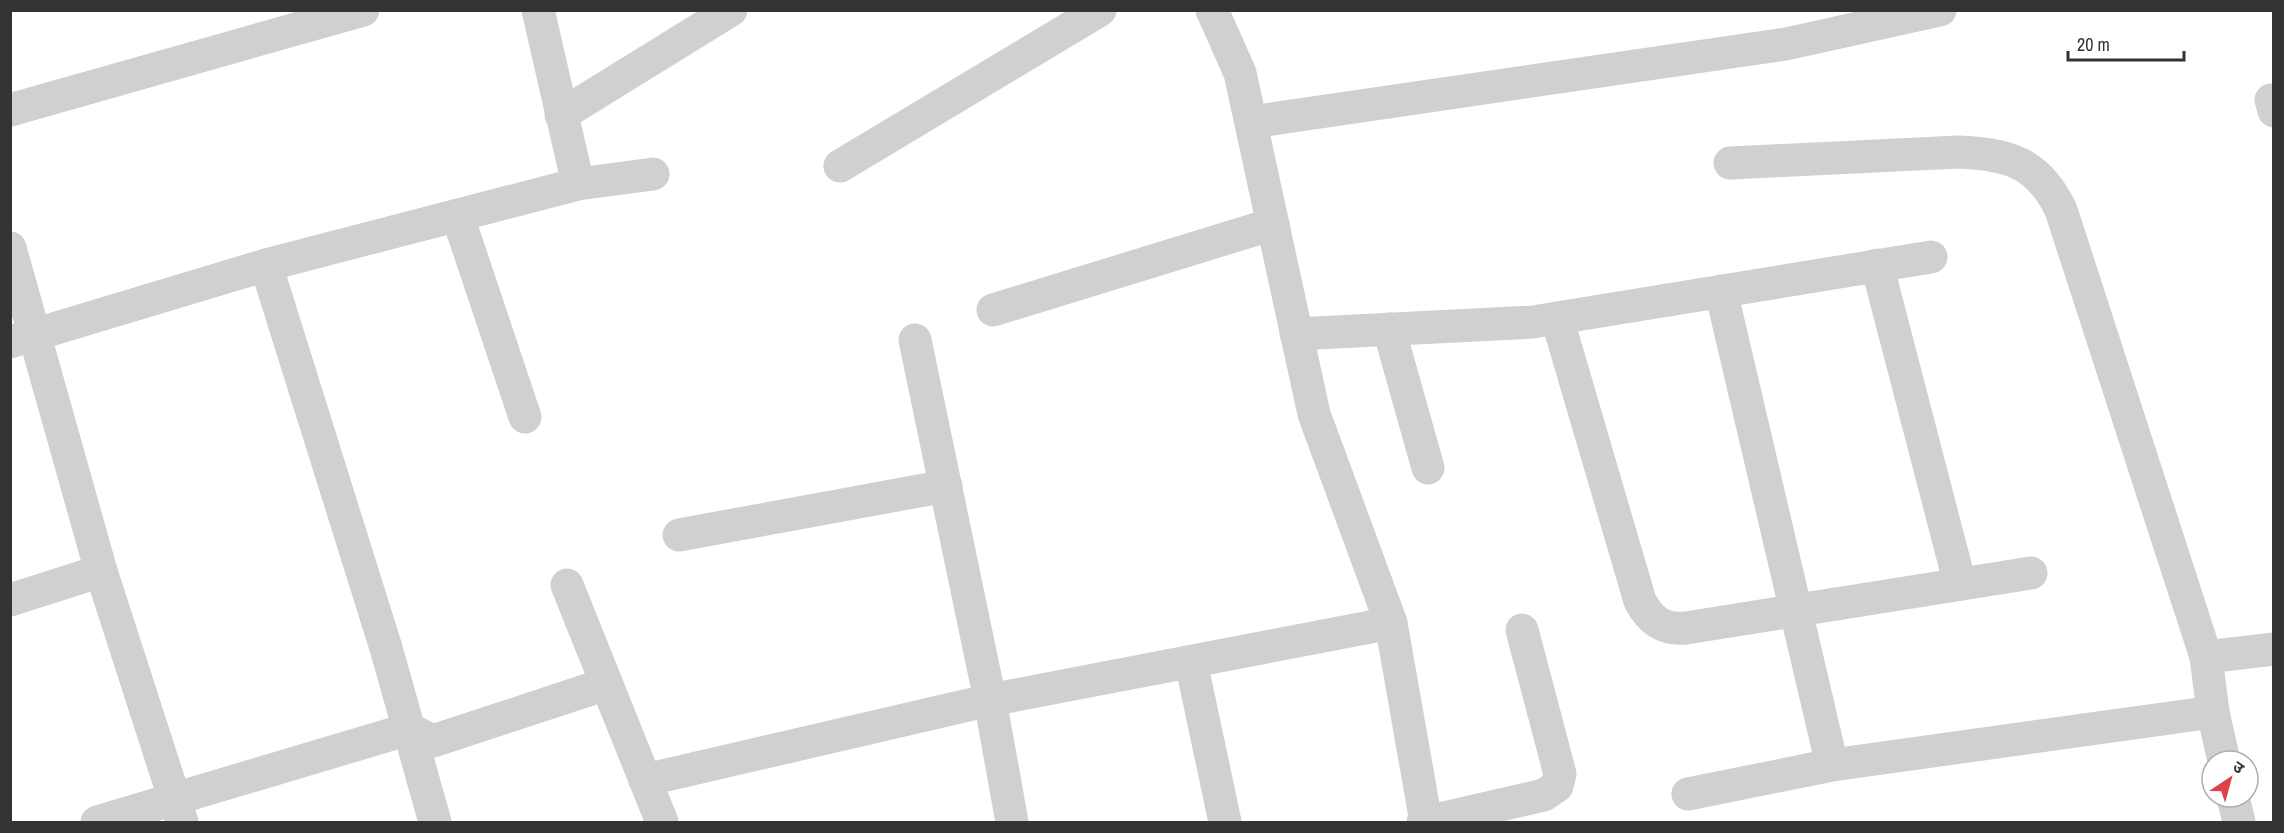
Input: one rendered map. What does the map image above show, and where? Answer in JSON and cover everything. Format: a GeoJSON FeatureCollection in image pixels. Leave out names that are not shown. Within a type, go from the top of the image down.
{"type":"FeatureCollection","features":[{"type":"Feature","properties":{"kind":"street"},"geometry":{"type":"LineString","coordinates":[[10,110],[363,10]]}},
{"type":"Feature","properties":{"kind":"street"},"geometry":{"type":"LineString","coordinates":[[538,10],[578,184]]}},
{"type":"Feature","properties":{"kind":"street"},"geometry":{"type":"LineString","coordinates":[[561,115],[731,10]]}},
{"type":"Feature","properties":{"kind":"street"},"geometry":{"type":"LineString","coordinates":[[840,165],[1100,10]]}},
{"type":"Feature","properties":{"kind":"street"},"geometry":{"type":"LineString","coordinates":[[1212,10],[1240,73],[1314,414],[1391,623],[1425,822],[1544,795],[1557,786],[1560,774],[1522,630]]}},
{"type":"Feature","properties":{"kind":"street"},"geometry":{"type":"LineString","coordinates":[[1251,122],[1786,44],[1940,10]]}},
{"type":"Feature","properties":{"kind":"street"},"geometry":{"type":"LineString","coordinates":[[1730,163],[1958,152],[1989,153],[2013,159],[2044,181],[2061,210],[2206,657],[2213,712],[2221,749]]}},
{"type":"Feature","properties":{"kind":"street"},"geometry":{"type":"LineString","coordinates":[[23,339],[266,265],[578,184],[652,174]]}},
{"type":"Feature","properties":{"kind":"street"},"geometry":{"type":"LineString","coordinates":[[458,217],[525,417]]}},
{"type":"Feature","properties":{"kind":"street"},"geometry":{"type":"LineString","coordinates":[[993,310],[1273,224]]}},
{"type":"Feature","properties":{"kind":"street"},"geometry":{"type":"LineString","coordinates":[[10,248],[23,339],[179,812]]}},
{"type":"Feature","properties":{"kind":"street"},"geometry":{"type":"LineString","coordinates":[[1296,334],[1533,322],[1931,257]]}},
{"type":"Feature","properties":{"kind":"street"},"geometry":{"type":"LineString","coordinates":[[266,265],[386,648],[435,822]]}},
{"type":"Feature","properties":{"kind":"street"},"geometry":{"type":"LineString","coordinates":[[1877,265],[1960,584]]}},
{"type":"Feature","properties":{"kind":"street"},"geometry":{"type":"LineString","coordinates":[[1721,291],[1832,765]]}},
{"type":"Feature","properties":{"kind":"street"},"geometry":{"type":"LineString","coordinates":[[1557,318],[1640,601],[1646,612],[1661,625],[1676,629],[2031,573]]}},
{"type":"Feature","properties":{"kind":"street"},"geometry":{"type":"LineString","coordinates":[[1389,329],[1428,468]]}},
{"type":"Feature","properties":{"kind":"street"},"geometry":{"type":"LineString","coordinates":[[915,340],[990,700],[1012,822]]}},
{"type":"Feature","properties":{"kind":"street"},"geometry":{"type":"LineString","coordinates":[[679,535],[946,486]]}},
{"type":"Feature","properties":{"kind":"street"},"geometry":{"type":"LineString","coordinates":[[10,600],[101,572]]}},
{"type":"Feature","properties":{"kind":"street"},"geometry":{"type":"LineString","coordinates":[[567,585],[662,822]]}},
{"type":"Feature","properties":{"kind":"street"},"geometry":{"type":"LineString","coordinates":[[645,780],[990,700],[1391,623]]}},
{"type":"Feature","properties":{"kind":"street"},"geometry":{"type":"LineString","coordinates":[[2206,657],[2274,649]]}},
{"type":"Feature","properties":{"kind":"street"},"geometry":{"type":"LineString","coordinates":[[1191,662],[1225,822]]}},
{"type":"Feature","properties":{"kind":"street"},"geometry":{"type":"LineString","coordinates":[[97,822],[179,812],[409,729],[433,741],[606,684]]}},
{"type":"Feature","properties":{"kind":"street"},"geometry":{"type":"LineString","coordinates":[[1688,794],[1832,765],[2213,712]]}}]}
